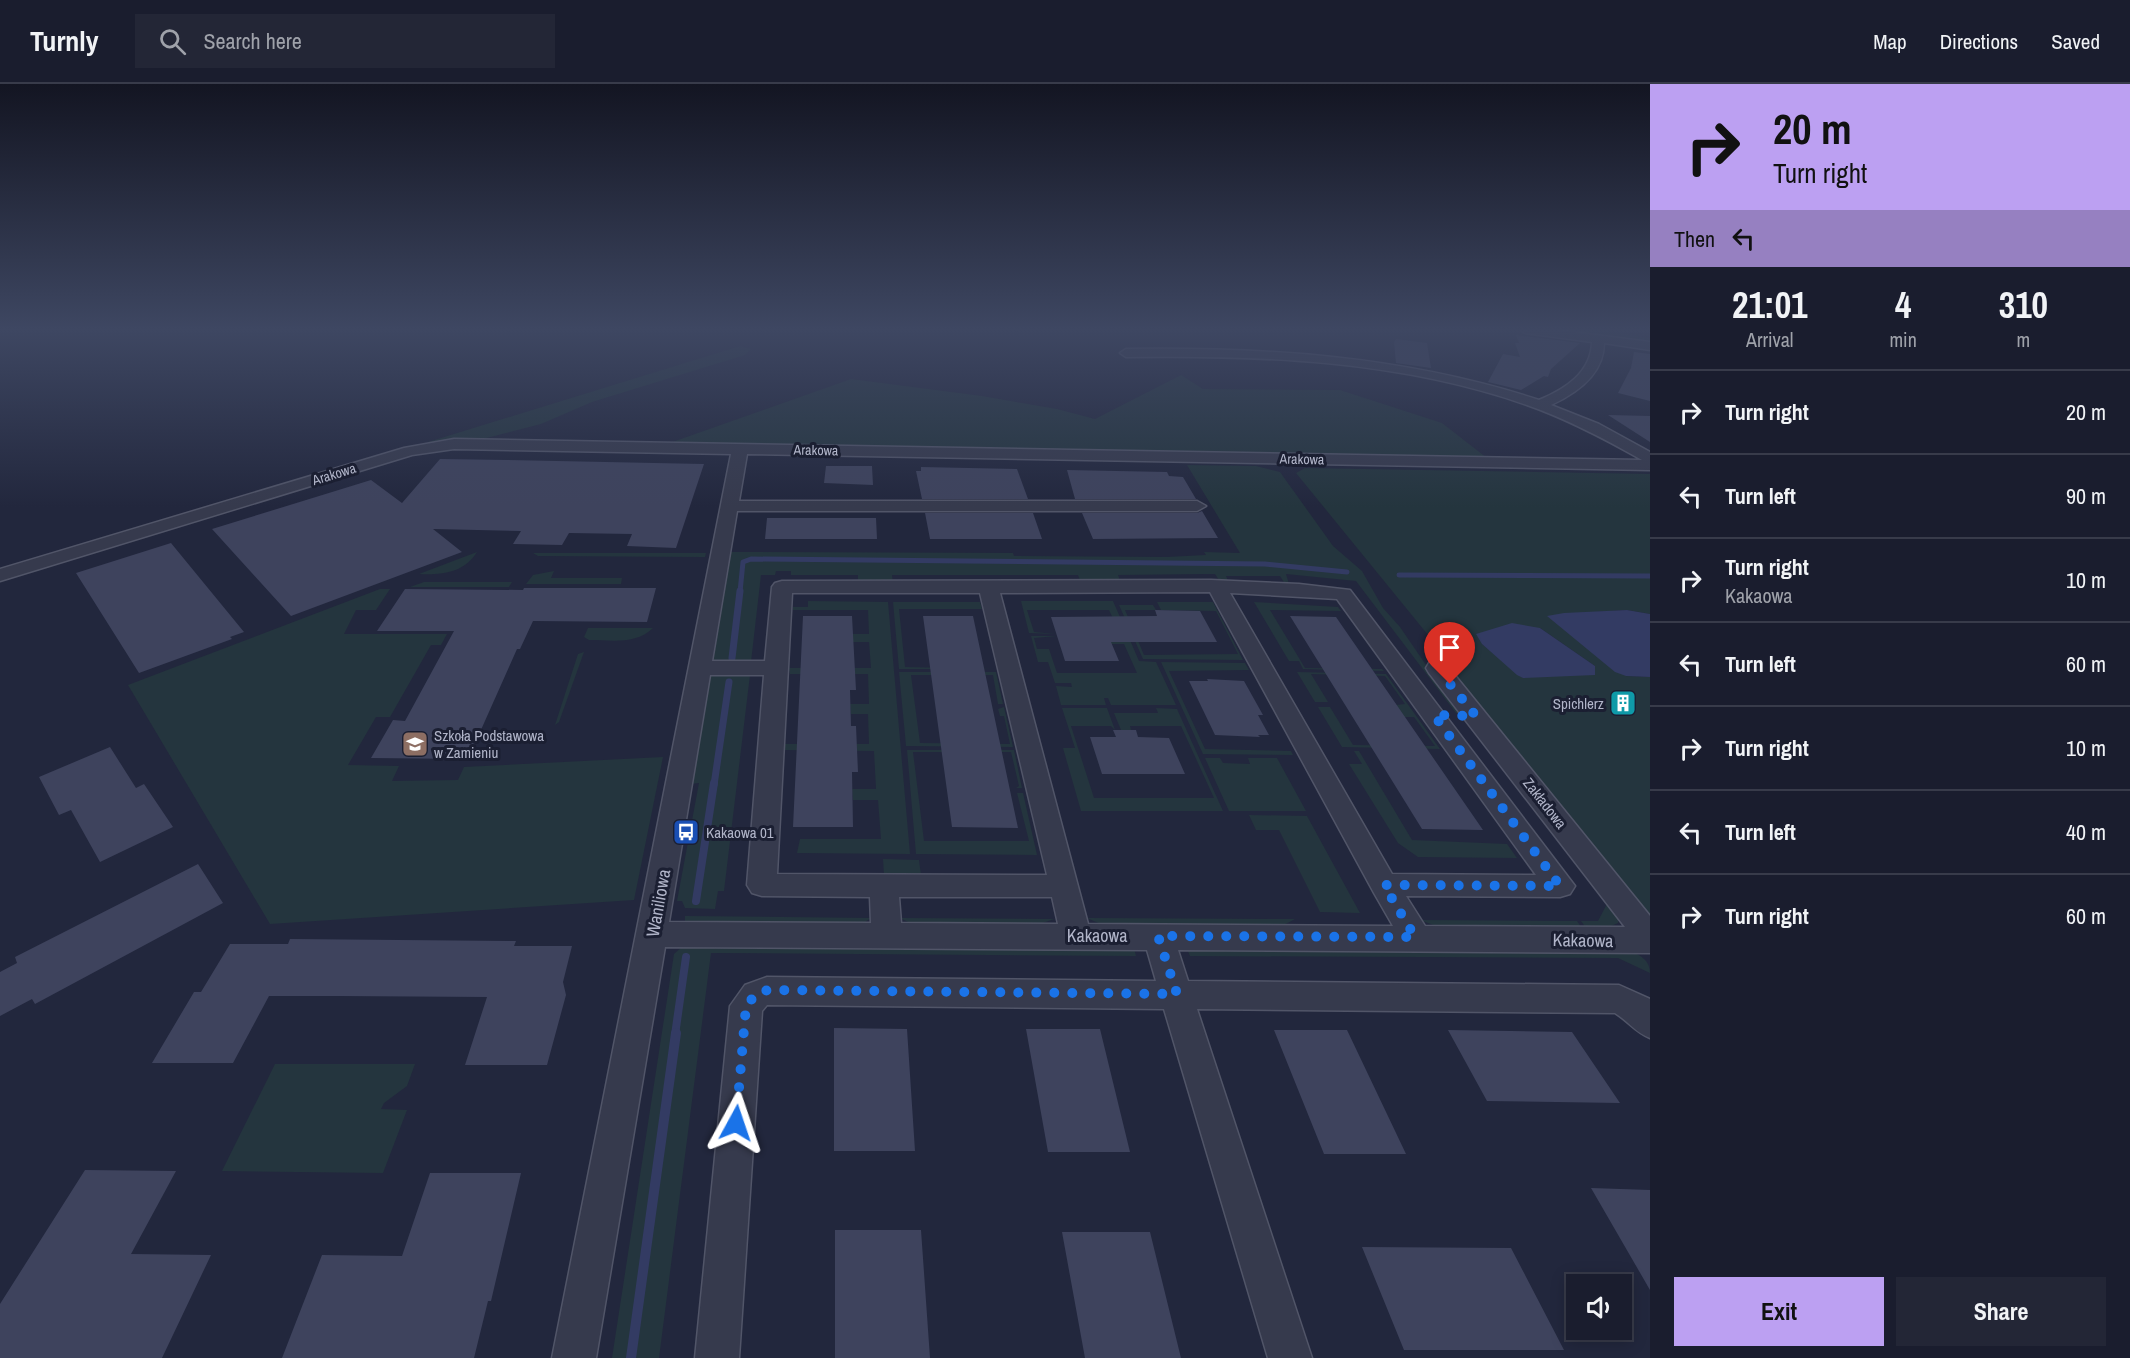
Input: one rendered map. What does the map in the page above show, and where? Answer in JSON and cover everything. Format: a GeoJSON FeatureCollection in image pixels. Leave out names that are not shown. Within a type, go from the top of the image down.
{"type":"FeatureCollection","features":[{"type":"Feature","properties":{"kind":"street"},"geometry":{"type":"LineString","coordinates":[[1479,388],[1538,405],[1593,428],[1650,458]]}},
{"type":"Feature","properties":{"kind":"street"},"geometry":{"type":"LineString","coordinates":[[1538,405],[1562,395],[1571,388]]}},
{"type":"Feature","properties":{"kind":"street","name":"Arakowa"},"geometry":{"type":"LineString","coordinates":[[0,575],[430,447],[487,444],[740,448],[1278,465],[1650,465]]}},
{"type":"Feature","properties":{"kind":"street","name":"Waniliowa"},"geometry":{"type":"LineString","coordinates":[[574,1358],[740,448]]}},
{"type":"Feature","properties":{"kind":"street"},"geometry":{"type":"LineString","coordinates":[[729,506],[1197,506]]}},
{"type":"Feature","properties":{"kind":"street"},"geometry":{"type":"LineString","coordinates":[[1064,886],[762,885],[783,582],[990,587],[1287,588],[1342,594],[1560,886],[1384,885]]}},
{"type":"Feature","properties":{"kind":"street"},"geometry":{"type":"LineString","coordinates":[[990,587],[1076,935]]}},
{"type":"Feature","properties":{"kind":"street"},"geometry":{"type":"LineString","coordinates":[[1216,587],[1415,937]]}},
{"type":"Feature","properties":{"kind":"street"},"geometry":{"type":"LineString","coordinates":[[699,668],[776,668]]}},
{"type":"Feature","properties":{"kind":"street","name":"Zakładowa"},"geometry":{"type":"LineString","coordinates":[[1437,668],[1467,716],[1621,898],[1650,940]]}},
{"type":"Feature","properties":{"kind":"street"},"geometry":{"type":"LineString","coordinates":[[1434,715],[1467,716]]}},
{"type":"Feature","properties":{"kind":"street"},"geometry":{"type":"LineString","coordinates":[[884,886],[887,935]]}},
{"type":"Feature","properties":{"kind":"street","name":"Kakaowa"},"geometry":{"type":"LineString","coordinates":[[653,934],[1650,940]]}},
{"type":"Feature","properties":{"kind":"street"},"geometry":{"type":"LineString","coordinates":[[1158,936],[1290,1358]]}},
{"type":"Feature","properties":{"kind":"street"},"geometry":{"type":"LineString","coordinates":[[717,1358],[746,1006],[756,994],[768,990],[1619,999],[1641,1011],[1650,1023]]}},
{"type":"Feature","properties":{"kind":"shaded area"},"geometry":{"type":"Polygon","coordinates":[[[602,388],[636,388],[592,402],[541,424],[471,442],[428,442],[602,388]]]}},
{"type":"Feature","properties":{"kind":"shaded area"},"geometry":{"type":"Polygon","coordinates":[[[824,388],[924,388],[1057,409],[1095,419],[1155,388],[1340,390],[1442,423],[1487,458],[664,445],[824,388]]]}},
{"type":"Feature","properties":{"kind":"shaded area"},"geometry":{"type":"Polygon","coordinates":[[[1187,465],[1256,466],[1280,472],[1333,546],[1362,571],[1383,608],[1400,627],[1459,713],[1456,713],[1356,581],[1286,574],[1289,584],[1285,584],[1280,576],[1226,576],[1229,583],[1221,583],[1215,574],[1118,575],[1121,583],[1081,583],[1078,575],[892,575],[893,583],[858,583],[858,575],[791,575],[791,571],[776,571],[775,575],[761,575],[751,662],[713,661],[731,552],[1013,553],[1014,556],[1167,557],[1206,555],[1204,552],[1240,553],[1187,465]]]}},
{"type":"Feature","properties":{"kind":"shaded area"},"geometry":{"type":"Polygon","coordinates":[[[1305,468],[1650,474],[1650,614],[1627,610],[1595,612],[1626,676],[1650,677],[1650,915],[1630,899],[1610,866],[1425,646],[1437,646],[1296,473],[1305,468]],[[1540,628],[1482,644],[1523,678],[1595,666],[1540,628]]]}},
{"type":"Feature","properties":{"kind":"shaded area"},"geometry":{"type":"Polygon","coordinates":[[[477,552],[466,564],[452,571],[419,574],[477,552]]]}},
{"type":"Feature","properties":{"kind":"shaded area"},"geometry":{"type":"Polygon","coordinates":[[[533,553],[706,553],[705,557],[700,557],[538,556],[533,553]]]}},
{"type":"Feature","properties":{"kind":"shaded area"},"geometry":{"type":"Polygon","coordinates":[[[554,571],[551,578],[622,578],[621,584],[526,584],[533,575],[554,571]]]}},
{"type":"Feature","properties":{"kind":"shaded area"},"geometry":{"type":"Polygon","coordinates":[[[424,582],[512,582],[509,587],[410,587],[424,582]]]}},
{"type":"Feature","properties":{"kind":"shaded area","name":"Szkoła Podstawowa w Zamieniu"},"geometry":{"type":"Polygon","coordinates":[[[380,589],[390,589],[376,610],[356,610],[344,634],[447,634],[441,645],[431,645],[390,717],[376,717],[348,765],[399,766],[392,781],[458,780],[464,767],[663,757],[634,900],[270,924],[128,685],[380,589]]]}},
{"type":"Feature","properties":{"kind":"shaded area"},"geometry":{"type":"Polygon","coordinates":[[[808,601],[888,602],[910,854],[797,853],[800,839],[881,839],[878,800],[853,800],[852,789],[876,789],[874,751],[784,750],[785,744],[869,744],[868,714],[851,714],[850,704],[869,704],[868,674],[790,674],[789,668],[871,668],[869,642],[849,642],[848,634],[869,634],[868,610],[793,610],[793,607],[808,607],[808,601]]]}},
{"type":"Feature","properties":{"kind":"shaded area"},"geometry":{"type":"Polygon","coordinates":[[[1021,601],[1113,601],[1139,661],[1156,662],[1176,705],[1111,705],[1108,698],[1104,698],[1106,705],[1061,705],[1056,686],[1072,687],[1071,683],[1055,683],[1048,662],[1038,662],[1031,636],[1057,636],[1034,638],[1037,649],[1049,649],[1057,673],[1137,673],[1124,644],[1107,644],[1120,633],[1109,610],[1027,610],[1034,632],[1056,634],[1029,633],[1021,601]]]}},
{"type":"Feature","properties":{"kind":"shaded area"},"geometry":{"type":"Polygon","coordinates":[[[893,602],[980,602],[982,609],[899,609],[905,667],[995,669],[899,669],[893,602]]]}},
{"type":"Feature","properties":{"kind":"shaded area"},"geometry":{"type":"Polygon","coordinates":[[[1157,602],[1213,602],[1243,660],[1143,659],[1119,605],[1153,605],[1156,610],[1125,610],[1144,655],[1238,654],[1216,611],[1161,610],[1157,602]]]}},
{"type":"Feature","properties":{"kind":"shaded area"},"geometry":{"type":"Polygon","coordinates":[[[1254,602],[1338,607],[1341,611],[1270,610],[1305,668],[1382,669],[1384,671],[1303,669],[1299,661],[1289,661],[1254,602]]]}},
{"type":"Feature","properties":{"kind":"shaded area"},"geometry":{"type":"Polygon","coordinates":[[[588,628],[653,628],[639,637],[614,641],[589,640],[584,637],[588,628]]]}},
{"type":"Feature","properties":{"kind":"shaded area"},"geometry":{"type":"Polygon","coordinates":[[[584,652],[559,722],[555,725],[578,654],[584,652]]]}},
{"type":"Feature","properties":{"kind":"shaded area"},"geometry":{"type":"Polygon","coordinates":[[[1161,662],[1245,663],[1249,670],[1169,671],[1205,749],[1291,751],[1293,755],[1203,754],[1161,662]]]}},
{"type":"Feature","properties":{"kind":"shaded area"},"geometry":{"type":"Polygon","coordinates":[[[899,672],[996,672],[1003,704],[998,704],[993,675],[911,675],[920,743],[1010,744],[1004,716],[1000,716],[998,709],[1004,707],[1013,747],[906,746],[899,672]]]}},
{"type":"Feature","properties":{"kind":"shaded area"},"geometry":{"type":"Polygon","coordinates":[[[1297,672],[1386,674],[1440,749],[1342,747],[1318,707],[1330,707],[1353,745],[1435,746],[1414,717],[1404,717],[1396,705],[1405,704],[1385,676],[1311,674],[1328,702],[1315,702],[1297,672]]]}},
{"type":"Feature","properties":{"kind":"shaded area"},"geometry":{"type":"Polygon","coordinates":[[[708,675],[750,675],[724,891],[718,891],[715,909],[685,908],[682,901],[677,901],[699,783],[690,784],[708,675]]]}},
{"type":"Feature","properties":{"kind":"shaded area"},"geometry":{"type":"Polygon","coordinates":[[[1062,708],[1107,708],[1115,730],[1111,726],[1071,726],[1094,798],[1214,798],[1181,726],[1130,726],[1131,730],[1121,730],[1114,713],[1158,713],[1156,708],[1177,709],[1223,811],[1081,811],[1063,748],[1075,748],[1062,708]]]}},
{"type":"Feature","properties":{"kind":"shaded area"},"geometry":{"type":"Polygon","coordinates":[[[907,750],[1014,750],[1022,788],[1016,788],[1019,786],[1011,752],[913,752],[924,841],[1029,841],[1017,793],[1023,793],[1037,855],[916,854],[907,750]]]}},
{"type":"Feature","properties":{"kind":"shaded area"},"geometry":{"type":"Polygon","coordinates":[[[1354,751],[1359,751],[1412,840],[1507,844],[1517,858],[1418,857],[1398,843],[1349,764],[1362,764],[1354,751]]]}},
{"type":"Feature","properties":{"kind":"shaded area"},"geometry":{"type":"Polygon","coordinates":[[[1205,758],[1220,758],[1223,763],[1250,764],[1248,758],[1277,758],[1306,811],[1229,811],[1205,758]]]}},
{"type":"Feature","properties":{"kind":"shaded area"},"geometry":{"type":"Polygon","coordinates":[[[1249,815],[1307,816],[1360,913],[1320,912],[1279,830],[1256,830],[1249,815]]]}},
{"type":"Feature","properties":{"kind":"shaded area"},"geometry":{"type":"Polygon","coordinates":[[[883,859],[919,860],[921,875],[884,875],[883,859]]]}},
{"type":"Feature","properties":{"kind":"shaded area"},"geometry":{"type":"Polygon","coordinates":[[[1609,900],[1619,917],[1618,923],[1607,928],[1586,928],[1581,921],[1598,921],[1609,900]]]}},
{"type":"Feature","properties":{"kind":"shaded area"},"geometry":{"type":"Polygon","coordinates":[[[685,916],[871,918],[862,924],[685,922],[685,916]]]}},
{"type":"Feature","properties":{"kind":"shaded area"},"geometry":{"type":"Polygon","coordinates":[[[900,918],[1054,919],[1040,924],[912,924],[900,918]]]}},
{"type":"Feature","properties":{"kind":"shaded area"},"geometry":{"type":"Polygon","coordinates":[[[1087,918],[1295,919],[1282,926],[1103,925],[1087,918]]]}},
{"type":"Feature","properties":{"kind":"shaded area"},"geometry":{"type":"Polygon","coordinates":[[[1420,920],[1577,921],[1581,927],[1436,926],[1420,920]]]}},
{"type":"Feature","properties":{"kind":"shaded area"},"geometry":{"type":"Polygon","coordinates":[[[683,946],[1134,948],[1136,956],[711,953],[659,1358],[612,1358],[674,954],[683,946]]]}},
{"type":"Feature","properties":{"kind":"shaded area"},"geometry":{"type":"Polygon","coordinates":[[[1187,949],[1631,952],[1644,959],[1650,973],[1618,958],[1190,956],[1187,949]]]}},
{"type":"Feature","properties":{"kind":"shaded area"},"geometry":{"type":"Polygon","coordinates":[[[275,1064],[415,1064],[407,1086],[384,1103],[381,1109],[407,1110],[383,1173],[222,1171],[275,1064]]]}},
{"type":"Feature","properties":{"kind":"water"},"geometry":{"type":"Polygon","coordinates":[[[1627,610],[1650,614],[1650,677],[1626,676],[1615,672],[1547,616],[1564,613],[1627,610]]]}},
{"type":"Feature","properties":{"kind":"water"},"geometry":{"type":"Polygon","coordinates":[[[1512,623],[1540,628],[1595,666],[1595,675],[1523,678],[1517,675],[1482,644],[1476,634],[1512,623]]]}},
{"type":"Feature","properties":{"kind":"building"},"geometry":{"type":"Polygon","coordinates":[[[1620,388],[1650,388],[1650,401],[1618,393],[1620,388]]]}},
{"type":"Feature","properties":{"kind":"building"},"geometry":{"type":"Polygon","coordinates":[[[1608,415],[1650,416],[1650,442],[1608,415]]]}},
{"type":"Feature","properties":{"kind":"building"},"geometry":{"type":"Polygon","coordinates":[[[440,459],[704,464],[676,548],[627,546],[632,534],[569,533],[562,545],[513,544],[521,531],[433,529],[462,552],[291,616],[212,529],[371,480],[402,503],[440,459]]]}},
{"type":"Feature","properties":{"kind":"building"},"geometry":{"type":"Polygon","coordinates":[[[826,466],[872,466],[873,485],[824,483],[826,466]]]}},
{"type":"Feature","properties":{"kind":"building"},"geometry":{"type":"Polygon","coordinates":[[[921,467],[1017,469],[1028,499],[922,499],[916,471],[921,471],[921,467]]]}},
{"type":"Feature","properties":{"kind":"building"},"geometry":{"type":"Polygon","coordinates":[[[1067,470],[1167,472],[1169,476],[1183,477],[1196,499],[1075,499],[1067,470]]]}},
{"type":"Feature","properties":{"kind":"building"},"geometry":{"type":"Polygon","coordinates":[[[1202,511],[1218,538],[1093,539],[1082,513],[1197,513],[1202,511]]]}},
{"type":"Feature","properties":{"kind":"building"},"geometry":{"type":"Polygon","coordinates":[[[925,513],[1033,513],[1042,539],[930,539],[925,513]]]}},
{"type":"Feature","properties":{"kind":"building"},"geometry":{"type":"Polygon","coordinates":[[[767,518],[876,518],[877,539],[765,539],[767,518]]]}},
{"type":"Feature","properties":{"kind":"building"},"geometry":{"type":"Polygon","coordinates":[[[171,543],[244,632],[230,637],[232,639],[139,673],[76,573],[171,543]]]}},
{"type":"Feature","properties":{"kind":"building"},"geometry":{"type":"Polygon","coordinates":[[[524,588],[656,588],[647,622],[533,621],[520,649],[517,649],[468,759],[371,758],[393,720],[405,721],[454,631],[377,631],[405,589],[523,590],[524,588]]]}},
{"type":"Feature","properties":{"kind":"building"},"geometry":{"type":"Polygon","coordinates":[[[1155,610],[1200,611],[1217,642],[1111,642],[1119,661],[1065,661],[1051,617],[1157,616],[1155,610]]]}},
{"type":"Feature","properties":{"kind":"building"},"geometry":{"type":"Polygon","coordinates":[[[803,616],[852,616],[856,690],[850,690],[851,726],[856,726],[858,772],[852,772],[853,827],[793,827],[803,616]]]}},
{"type":"Feature","properties":{"kind":"building"},"geometry":{"type":"Polygon","coordinates":[[[923,616],[973,616],[1018,828],[952,827],[923,616]]]}},
{"type":"Feature","properties":{"kind":"building"},"geometry":{"type":"Polygon","coordinates":[[[1290,616],[1336,617],[1483,830],[1422,829],[1290,616]]]}},
{"type":"Feature","properties":{"kind":"building"},"geometry":{"type":"Polygon","coordinates":[[[1207,679],[1244,681],[1263,715],[1258,715],[1269,735],[1258,735],[1260,737],[1215,735],[1189,681],[1208,681],[1207,679]]]}},
{"type":"Feature","properties":{"kind":"building"},"geometry":{"type":"Polygon","coordinates":[[[1113,730],[1136,730],[1138,737],[1169,738],[1185,774],[1102,774],[1090,737],[1116,737],[1113,730]]]}},
{"type":"Feature","properties":{"kind":"building"},"geometry":{"type":"Polygon","coordinates":[[[110,747],[136,788],[144,784],[173,827],[100,862],[71,810],[59,815],[39,777],[110,747]]]}},
{"type":"Feature","properties":{"kind":"building"},"geometry":{"type":"Polygon","coordinates":[[[198,864],[223,903],[35,1004],[32,999],[0,1016],[0,972],[17,963],[15,957],[198,864]]]}},
{"type":"Feature","properties":{"kind":"building"},"geometry":{"type":"Polygon","coordinates":[[[290,939],[516,941],[514,946],[572,946],[563,982],[566,995],[547,1065],[465,1065],[487,997],[338,996],[269,996],[233,1063],[152,1063],[194,992],[201,992],[230,944],[288,944],[290,939]]]}},
{"type":"Feature","properties":{"kind":"building"},"geometry":{"type":"Polygon","coordinates":[[[834,1028],[907,1029],[915,1151],[834,1151],[834,1028]]]}},
{"type":"Feature","properties":{"kind":"building"},"geometry":{"type":"Polygon","coordinates":[[[1026,1029],[1100,1029],[1130,1152],[1048,1152],[1026,1029]]]}},
{"type":"Feature","properties":{"kind":"building"},"geometry":{"type":"Polygon","coordinates":[[[1274,1030],[1347,1030],[1406,1154],[1324,1154],[1274,1030]]]}},
{"type":"Feature","properties":{"kind":"building"},"geometry":{"type":"Polygon","coordinates":[[[1448,1030],[1572,1032],[1620,1103],[1487,1101],[1448,1030]]]}},
{"type":"Feature","properties":{"kind":"building"},"geometry":{"type":"Polygon","coordinates":[[[85,1170],[176,1171],[131,1254],[211,1255],[162,1358],[0,1358],[0,1304],[85,1170]]]}},
{"type":"Feature","properties":{"kind":"building"},"geometry":{"type":"Polygon","coordinates":[[[430,1173],[521,1173],[491,1301],[488,1301],[474,1358],[282,1358],[322,1255],[402,1256],[430,1173]]]}},
{"type":"Feature","properties":{"kind":"building"},"geometry":{"type":"Polygon","coordinates":[[[1591,1188],[1650,1190],[1650,1290],[1591,1188]]]}},
{"type":"Feature","properties":{"kind":"building"},"geometry":{"type":"Polygon","coordinates":[[[835,1230],[921,1230],[930,1358],[835,1358],[835,1230]]]}},
{"type":"Feature","properties":{"kind":"building"},"geometry":{"type":"Polygon","coordinates":[[[1062,1232],[1150,1232],[1181,1358],[1085,1358],[1062,1232]]]}},
{"type":"Feature","properties":{"kind":"building"},"geometry":{"type":"Polygon","coordinates":[[[1362,1247],[1511,1248],[1564,1350],[1404,1350],[1362,1247]]]}},
{"type":"Feature","properties":{"kind":"waterway"},"geometry":{"type":"LineString","coordinates":[[740,592],[743,562],[751,559],[1265,564],[1347,572]]}},
{"type":"Feature","properties":{"kind":"waterway"},"geometry":{"type":"LineString","coordinates":[[1399,575],[1650,576]]}},
{"type":"Feature","properties":{"kind":"waterway"},"geometry":{"type":"LineString","coordinates":[[732,658],[740,591]]}},
{"type":"Feature","properties":{"kind":"waterway"},"geometry":{"type":"LineString","coordinates":[[714,785],[729,682]]}},
{"type":"Feature","properties":{"kind":"waterway"},"geometry":{"type":"LineString","coordinates":[[696,901],[714,783]]}},
{"type":"Feature","properties":{"kind":"waterway"},"geometry":{"type":"LineString","coordinates":[[675,1035],[686,957]]}},
{"type":"Feature","properties":{"kind":"waterway"},"geometry":{"type":"LineString","coordinates":[[631,1358],[676,1033]]}},
{"type":"Feature","properties":{"kind":"place","name":"Spichlerz"},"geometry":{"type":"Point","coordinates":[1623,703]}},
{"type":"Feature","properties":{"kind":"place","name":"Szkoła Podstawowa w Zamieniu"},"geometry":{"type":"Point","coordinates":[415,744]}},
{"type":"Feature","properties":{"kind":"place","name":"Kakaowa 01"},"geometry":{"type":"Point","coordinates":[686,832]}},
{"type":"Feature","properties":{"kind":"route"},"geometry":{"type":"LineString","coordinates":[[736,1123],[746,1006],[756,994],[768,990],[1177,994],[1158,936],[1415,937],[1384,885],[1560,886],[1434,715],[1476,716],[1450,684]]}}]}
